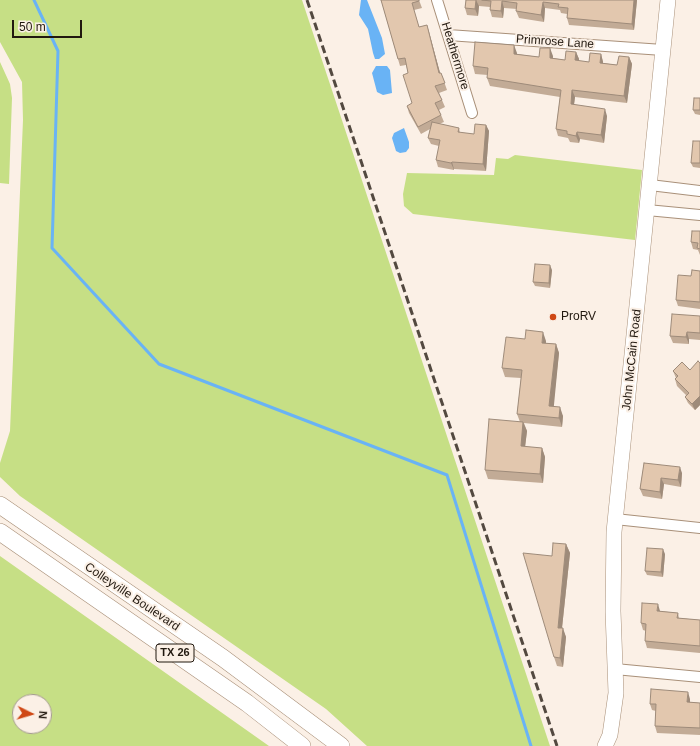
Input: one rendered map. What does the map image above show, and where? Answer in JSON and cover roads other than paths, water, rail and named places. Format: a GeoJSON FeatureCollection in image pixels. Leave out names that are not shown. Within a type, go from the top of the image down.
{"type":"FeatureCollection","features":[{"type":"Feature","properties":{"kind":"main road","name":"John McCain Road"},"geometry":{"type":"LineString","coordinates":[[605,746],[610,735],[616,693],[613,580],[615,519],[668,0]]}},
{"type":"Feature","properties":{"kind":"main road","name":"Colleyville Boulevard"},"geometry":{"type":"LineString","coordinates":[[0,505],[223,658],[342,746]]}},
{"type":"Feature","properties":{"kind":"main road","name":"Colleyville Boulevard"},"geometry":{"type":"LineString","coordinates":[[0,532],[247,703],[302,746]]}},
{"type":"Feature","properties":{"kind":"main road"},"geometry":{"type":"LineString","coordinates":[[103,603],[115,585]]}},
{"type":"Feature","properties":{"kind":"main road","name":"John McCain Road"},"geometry":{"type":"LineString","coordinates":[[594,746],[611,721]]}},
{"type":"Feature","properties":{"kind":"street","name":"Heathermore"},"geometry":{"type":"LineString","coordinates":[[437,0],[472,113]]}},
{"type":"Feature","properties":{"kind":"street","name":"Primrose Lane"},"geometry":{"type":"LineString","coordinates":[[448,35],[663,50]]}},
{"type":"Feature","properties":{"kind":"street"},"geometry":{"type":"LineString","coordinates":[[650,185],[700,190]]}},
{"type":"Feature","properties":{"kind":"street"},"geometry":{"type":"LineString","coordinates":[[647,210],[700,214]]}},
{"type":"Feature","properties":{"kind":"street"},"geometry":{"type":"LineString","coordinates":[[615,519],[700,528]]}},
{"type":"Feature","properties":{"kind":"street"},"geometry":{"type":"LineString","coordinates":[[615,669],[700,677]]}},
{"type":"Feature","properties":{"kind":"water"},"geometry":{"type":"Polygon","coordinates":[[[361,0],[367,0],[382,38],[385,54],[379,59],[375,59],[368,29],[359,15],[361,0]]]}},
{"type":"Feature","properties":{"kind":"water"},"geometry":{"type":"Polygon","coordinates":[[[376,66],[387,66],[390,70],[392,93],[383,95],[377,92],[372,73],[376,66]]]}},
{"type":"Feature","properties":{"kind":"water"},"geometry":{"type":"Polygon","coordinates":[[[404,128],[409,142],[409,148],[406,152],[400,153],[396,151],[392,138],[394,133],[404,128]]]}},
{"type":"Feature","properties":{"kind":"waterway"},"geometry":{"type":"LineString","coordinates":[[34,0],[58,51],[52,248],[159,364],[447,475],[531,746]]}},
{"type":"Feature","properties":{"kind":"railway"},"geometry":{"type":"LineString","coordinates":[[307,0],[557,746]]}},
{"type":"Feature","properties":{"kind":"place","name":"ProRV"},"geometry":{"type":"Point","coordinates":[553,317]}}]}
